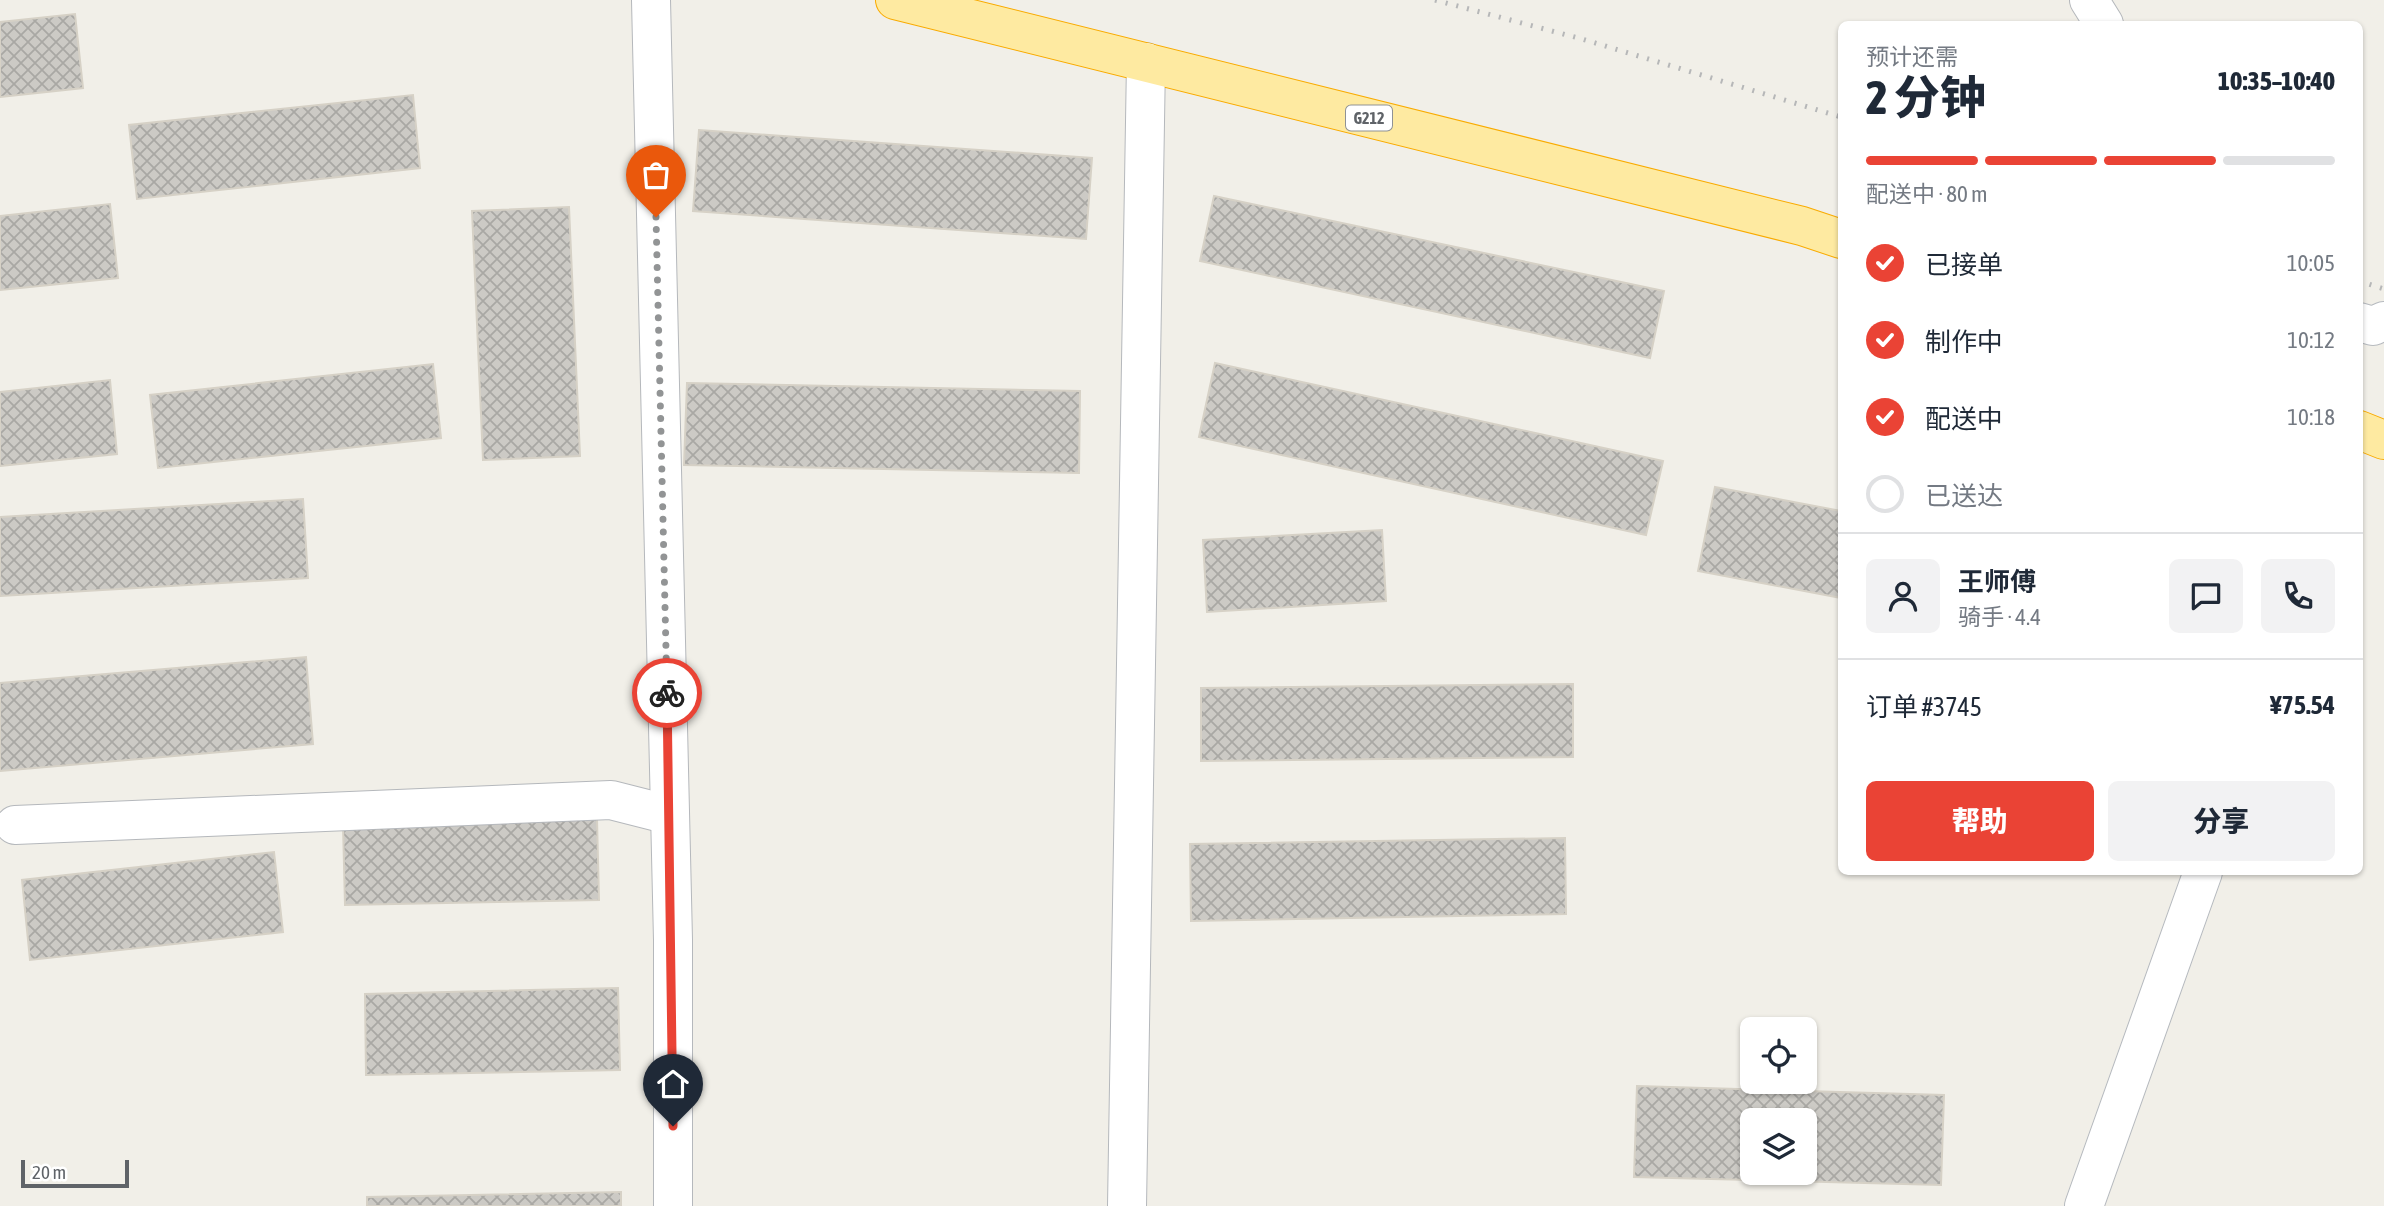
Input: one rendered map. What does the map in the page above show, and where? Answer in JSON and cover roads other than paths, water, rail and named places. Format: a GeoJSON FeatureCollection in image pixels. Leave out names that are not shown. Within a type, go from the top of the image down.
{"type":"FeatureCollection","features":[{"type":"Feature","properties":{"kind":"highway","name":"G212"},"geometry":{"type":"LineString","coordinates":[[895,0],[1802,226],[1838,238]]}},
{"type":"Feature","properties":{"kind":"highway"},"geometry":{"type":"LineString","coordinates":[[2363,432],[2384,440]]}},
{"type":"Feature","properties":{"kind":"street"},"geometry":{"type":"LineString","coordinates":[[651,0],[670,815],[673,1206]]}},
{"type":"Feature","properties":{"kind":"street"},"geometry":{"type":"LineString","coordinates":[[2089,0],[2102,21]]}},
{"type":"Feature","properties":{"kind":"street"},"geometry":{"type":"LineString","coordinates":[[1127,1206],[1146,62]]}},
{"type":"Feature","properties":{"kind":"street"},"geometry":{"type":"LineString","coordinates":[[2363,323],[2373,326],[2384,321]]}},
{"type":"Feature","properties":{"kind":"street"},"geometry":{"type":"LineString","coordinates":[[15,825],[611,800],[670,815]]}},
{"type":"Feature","properties":{"kind":"street"},"geometry":{"type":"LineString","coordinates":[[2084,1206],[2202,875]]}},
{"type":"Feature","properties":{"kind":"railway"},"geometry":{"type":"LineString","coordinates":[[1435,0],[1582,39],[1838,116]]}},
{"type":"Feature","properties":{"kind":"railway"},"geometry":{"type":"LineString","coordinates":[[2363,282],[2384,289]]}}]}
